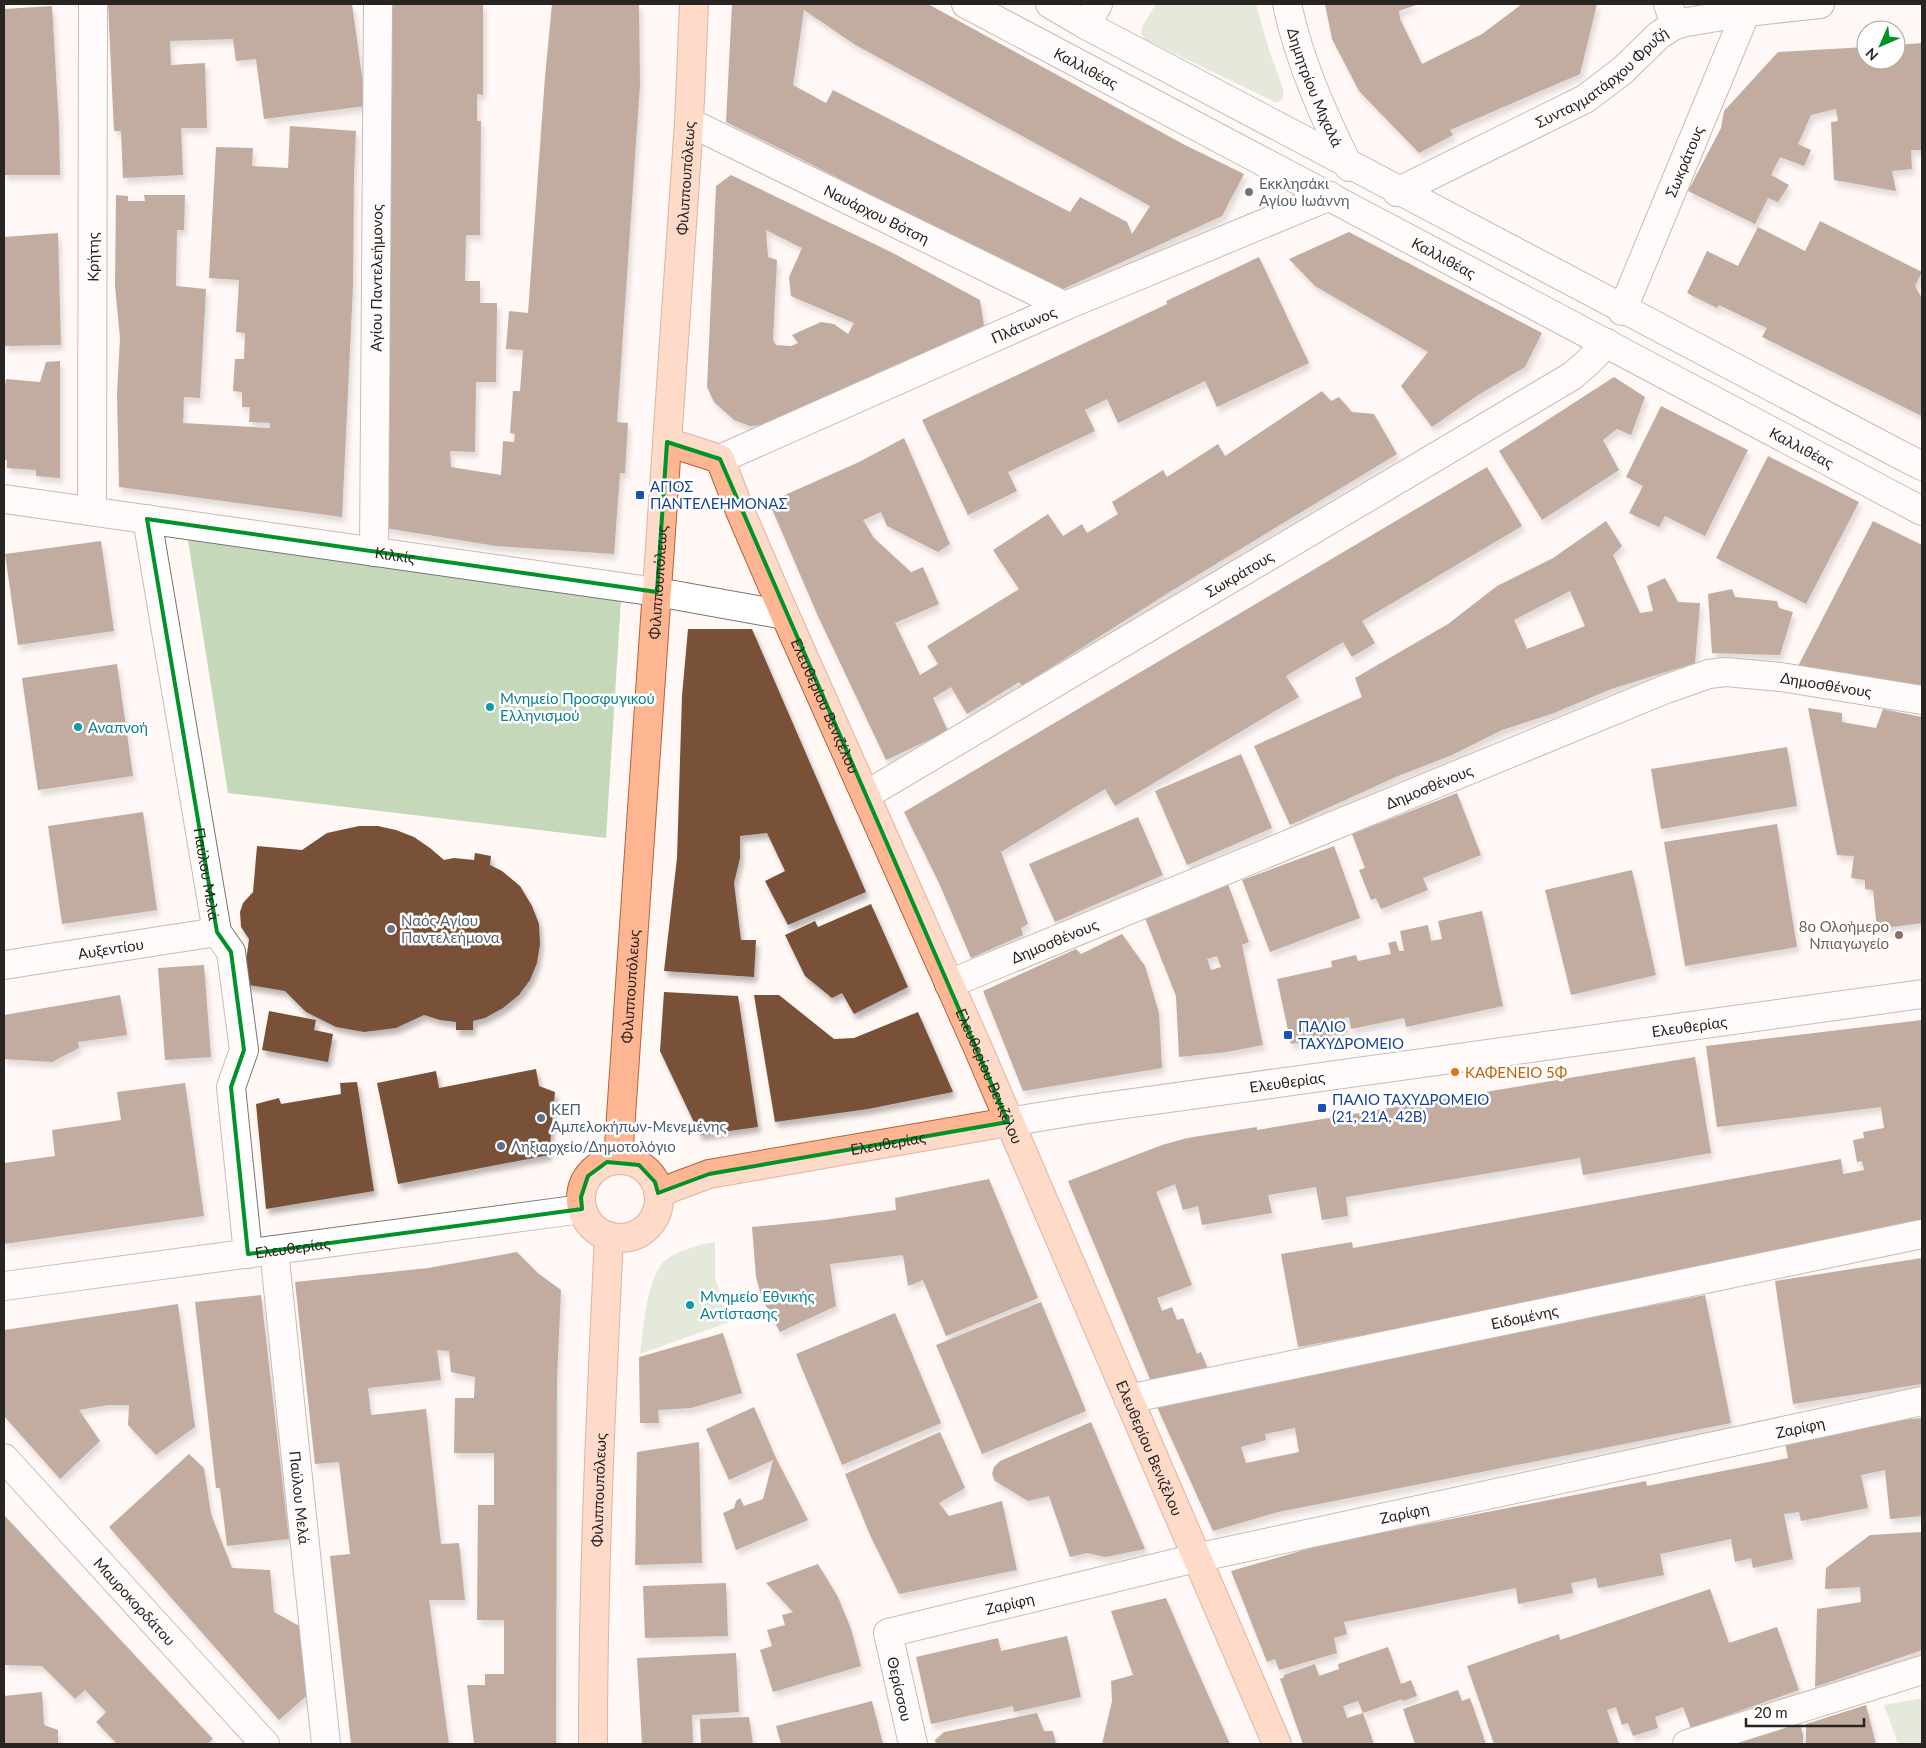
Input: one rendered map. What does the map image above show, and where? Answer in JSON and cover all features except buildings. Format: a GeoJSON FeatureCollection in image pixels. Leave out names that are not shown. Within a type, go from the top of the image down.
{"type":"FeatureCollection","features":[{"type":"Feature","properties":{"kind":"main road","name":"Φιλιππουπόλεως"},"geometry":{"type":"LineString","coordinates":[[618,1160],[689,122],[694,4]]}},
{"type":"Feature","properties":{"kind":"main road"},"geometry":{"type":"LineString","coordinates":[[667,442],[720,459]]}},
{"type":"Feature","properties":{"kind":"main road","name":"Ελευθερίου Βενιζέλου"},"geometry":{"type":"LineString","coordinates":[[720,459],[740,511],[949,984],[1276,1744]]}},
{"type":"Feature","properties":{"kind":"main road","name":"Ελευθερίας"},"geometry":{"type":"LineString","coordinates":[[658,1193],[709,1174],[1008,1122]]}},
{"type":"Feature","properties":{"kind":"main road"},"geometry":{"type":"LineString","coordinates":[[629,1161],[644,1169],[655,1182],[658,1193],[659,1204],[656,1215],[646,1228],[631,1237],[609,1236],[597,1230],[588,1221],[582,1209],[581,1197],[588,1176],[607,1162],[629,1161]]}},
{"type":"Feature","properties":{"kind":"main road","name":"Φιλιππουπόλεως"},"geometry":{"type":"LineString","coordinates":[[593,1744],[596,1502],[609,1236]]}},
{"type":"Feature","properties":{"kind":"street","name":"Κρήτης"},"geometry":{"type":"LineString","coordinates":[[92,4],[92,511]]}},
{"type":"Feature","properties":{"kind":"street","name":"Αγίου Παντελεήμονος"},"geometry":{"type":"LineString","coordinates":[[374,552],[378,4]]}},
{"type":"Feature","properties":{"kind":"street","name":"Καλλιθέας"},"geometry":{"type":"LineString","coordinates":[[966,4],[1607,342],[1922,511]]}},
{"type":"Feature","properties":{"kind":"street"},"geometry":{"type":"LineString","coordinates":[[1050,4],[1092,14],[1349,166],[1622,311],[1922,466]]}},
{"type":"Feature","properties":{"kind":"street","name":"Δημητρίου Μιχαλά"},"geometry":{"type":"LineString","coordinates":[[1287,4],[1303,62],[1324,116],[1349,166]]}},
{"type":"Feature","properties":{"kind":"street","name":"Συνταγματάρχου Φρυζή"},"geometry":{"type":"LineString","coordinates":[[1397,192],[1585,99],[1622,72],[1660,34],[1671,14],[1687,22],[1746,12],[1820,4]]}},
{"type":"Feature","properties":{"kind":"street","name":"Σωκράτους"},"geometry":{"type":"LineString","coordinates":[[1622,311],[1746,12]]}},
{"type":"Feature","properties":{"kind":"street","name":"Ναυάρχου Βότση"},"geometry":{"type":"LineString","coordinates":[[689,122],[1065,306]]}},
{"type":"Feature","properties":{"kind":"street","name":"Πλάτωνος"},"geometry":{"type":"LineString","coordinates":[[720,459],[1065,306],[1330,196]]}},
{"type":"Feature","properties":{"kind":"street","name":"Σωκράτους"},"geometry":{"type":"LineString","coordinates":[[866,795],[1572,376],[1607,342]]}},
{"type":"Feature","properties":{"kind":"street","name":"Κιλκίς"},"geometry":{"type":"LineString","coordinates":[[4,498],[657,592],[786,615]]}},
{"type":"Feature","properties":{"kind":"street","name":"Παύλου Μελά"},"geometry":{"type":"LineString","coordinates":[[146,519],[217,932],[231,952],[244,1050],[231,1087],[248,1254]]}},
{"type":"Feature","properties":{"kind":"street","name":"Δημοσθένους"},"geometry":{"type":"LineString","coordinates":[[949,984],[1666,689],[1709,674],[1725,672],[1781,677],[1922,700]]}},
{"type":"Feature","properties":{"kind":"street","name":"Αυξεντίου"},"geometry":{"type":"LineString","coordinates":[[4,966],[217,932]]}},
{"type":"Feature","properties":{"kind":"street","name":"Ελευθερίας"},"geometry":{"type":"LineString","coordinates":[[1008,1122],[1082,1110],[1922,994]]}},
{"type":"Feature","properties":{"kind":"street","name":"Ελευθερίας"},"geometry":{"type":"LineString","coordinates":[[4,1286],[582,1209]]}},
{"type":"Feature","properties":{"kind":"street","name":"Ειδομένης"},"geometry":{"type":"LineString","coordinates":[[1128,1399],[1922,1234]]}},
{"type":"Feature","properties":{"kind":"street","name":"Παύλου Μελά"},"geometry":{"type":"LineString","coordinates":[[274,1250],[326,1744]]}},
{"type":"Feature","properties":{"kind":"street","name":"Ζαρίφη"},"geometry":{"type":"LineString","coordinates":[[888,1633],[1196,1558],[1922,1402]]}},
{"type":"Feature","properties":{"kind":"street","name":"Μαυροκορδάτου"},"geometry":{"type":"LineString","coordinates":[[4,1458],[265,1744]]}},
{"type":"Feature","properties":{"kind":"street","name":"Θερίσσου"},"geometry":{"type":"LineString","coordinates":[[888,1633],[913,1744]]}},
{"type":"Feature","properties":{"kind":"street"},"geometry":{"type":"LineString","coordinates":[[1687,1744],[1922,1670]]}},
{"type":"Feature","properties":{"kind":"highlighted area"},"geometry":{"type":"Polygon","coordinates":[[[667,442],[720,459],[1008,1122],[709,1174],[658,1193],[655,1182],[639,1165],[607,1162],[588,1176],[581,1197],[582,1209],[248,1254],[231,1087],[244,1050],[231,952],[217,932],[147,519],[657,592],[667,442]]]}},
{"type":"Feature","properties":{"kind":"green space"},"geometry":{"type":"Polygon","coordinates":[[[1156,4],[1256,4],[1269,50],[1283,89],[1283,99],[1277,103],[1146,40],[1141,34],[1142,27],[1156,4]]]}},
{"type":"Feature","properties":{"kind":"green space"},"geometry":{"type":"Polygon","coordinates":[[[186,528],[621,600],[606,838],[228,793],[186,528]]]}},
{"type":"Feature","properties":{"kind":"green space"},"geometry":{"type":"Polygon","coordinates":[[[715,1242],[715,1277],[729,1322],[640,1354],[649,1295],[656,1273],[662,1264],[679,1252],[715,1242]]]}},
{"type":"Feature","properties":{"kind":"green space"},"geometry":{"type":"Polygon","coordinates":[[[1922,1698],[1922,1744],[1898,1744],[1884,1705],[1922,1698]]]}},
{"type":"Feature","properties":{"kind":"place","name":"Εκκλησάκι Αγίου Ιωάννη"},"geometry":{"type":"Point","coordinates":[1249,192]}},
{"type":"Feature","properties":{"kind":"place","name":"ΑΓΙΟΣ ΠΑΝΤΕΛΕΗΜΟΝΑΣ"},"geometry":{"type":"Point","coordinates":[640,495]}},
{"type":"Feature","properties":{"kind":"place","name":"Μνημείο Προσφυγικού Ελληνισμού"},"geometry":{"type":"Point","coordinates":[490,707]}},
{"type":"Feature","properties":{"kind":"place","name":"Αναπνοή"},"geometry":{"type":"Point","coordinates":[78,727]}},
{"type":"Feature","properties":{"kind":"place","name":"Ναός Αγίου Παντελεήμονα"},"geometry":{"type":"Point","coordinates":[391,929]}},
{"type":"Feature","properties":{"kind":"place","name":"8o Ολοήμερο Νπιαγωγείο"},"geometry":{"type":"Point","coordinates":[1899,935]}},
{"type":"Feature","properties":{"kind":"place","name":"ΠΑΛΙΟ ΤΑΧΥΔΡΟΜΕΙΟ"},"geometry":{"type":"Point","coordinates":[1288,1035]}},
{"type":"Feature","properties":{"kind":"place","name":"ΚΑΦΕΝΕΙΟ 5Φ"},"geometry":{"type":"Point","coordinates":[1455,1072]}},
{"type":"Feature","properties":{"kind":"place","name":"ΠΑΛΙΟ ΤΑΧΥΔΡΟΜΕΙΟ (21, 21Α, 42Β)"},"geometry":{"type":"Point","coordinates":[1322,1108]}},
{"type":"Feature","properties":{"kind":"place","name":"ΚΕΠ Αμπελοκήπων-Μενεμένης"},"geometry":{"type":"Point","coordinates":[541,1118]}},
{"type":"Feature","properties":{"kind":"place","name":"Ληξιαρχείο/Δημοτολόγιο"},"geometry":{"type":"Point","coordinates":[501,1146]}},
{"type":"Feature","properties":{"kind":"place","name":"Μνημείο Εθνικής Αντίστασης"},"geometry":{"type":"Point","coordinates":[690,1305]}}]}
